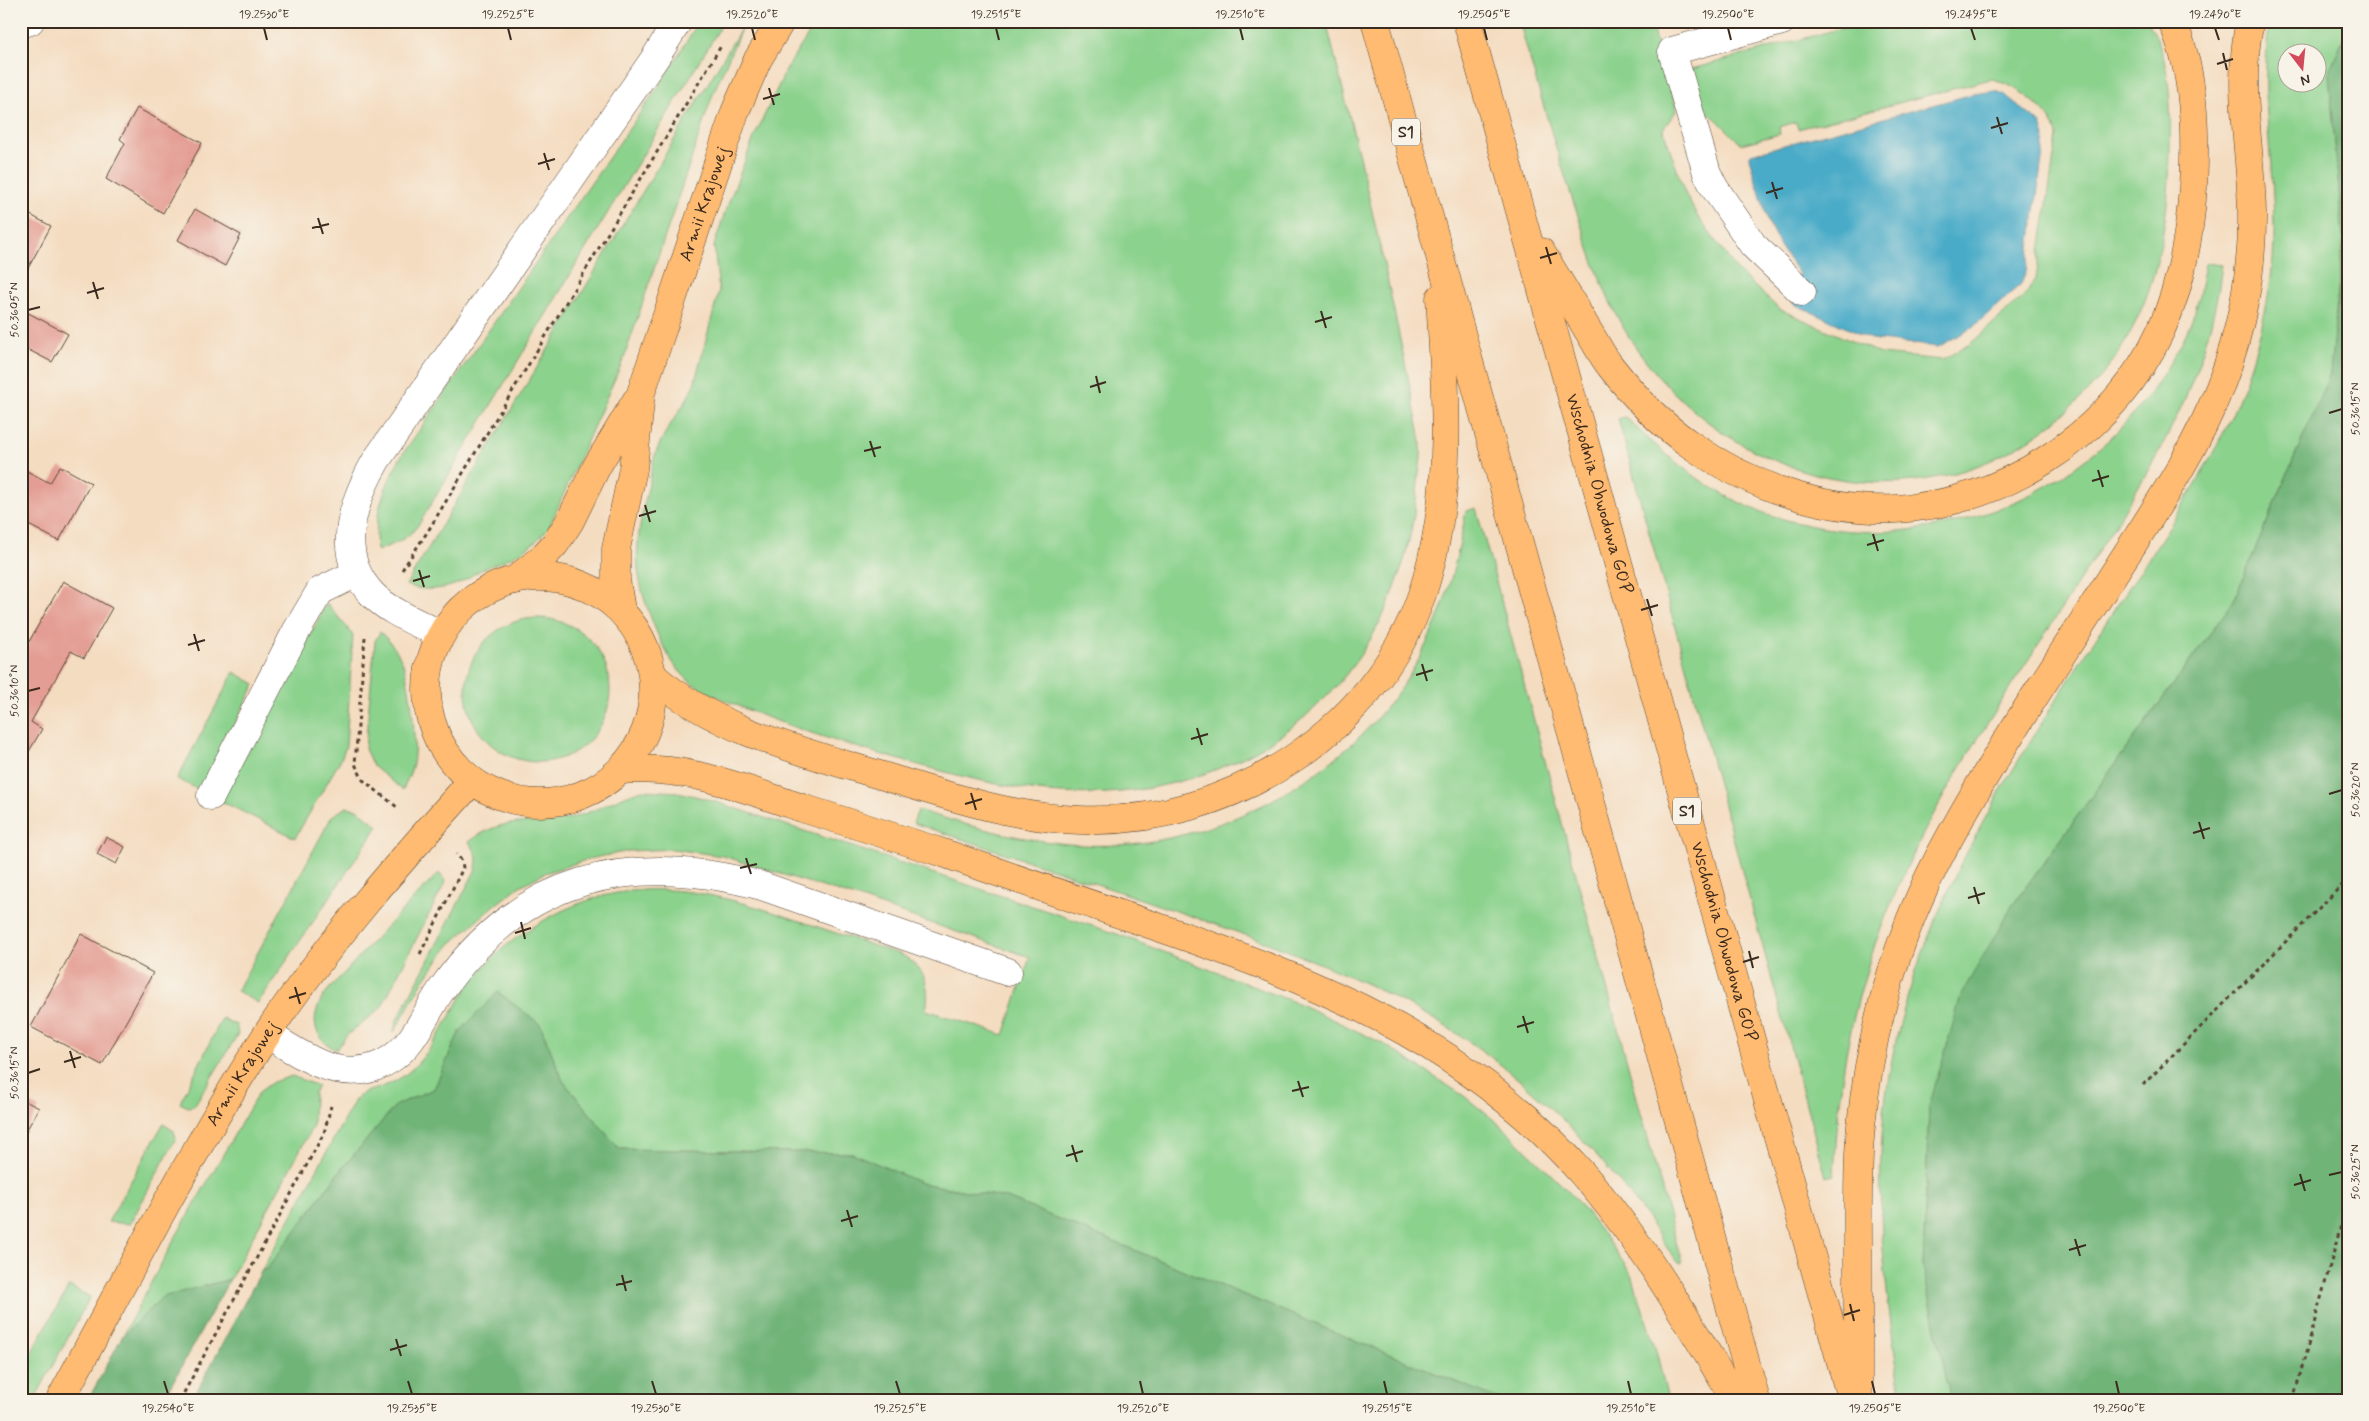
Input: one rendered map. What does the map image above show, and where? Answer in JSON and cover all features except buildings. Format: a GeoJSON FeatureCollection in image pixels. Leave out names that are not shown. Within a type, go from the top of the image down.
{"type":"FeatureCollection","features":[{"type":"Feature","properties":{"kind":"main road","name":"Armii Krajowej"},"geometry":{"type":"LineString","coordinates":[[621,610],[616,580],[616,549],[632,469],[641,393],[734,112],[758,59],[781,21]]}},
{"type":"Feature","properties":{"kind":"main road","name":"S1"},"geometry":{"type":"LineString","coordinates":[[1376,21],[1756,1400]]}},
{"type":"Feature","properties":{"kind":"main road","name":"Wschodnia Obwodowa GOP"},"geometry":{"type":"LineString","coordinates":[[1467,21],[1851,1400]]}},
{"type":"Feature","properties":{"kind":"main road"},"geometry":{"type":"LineString","coordinates":[[1524,222],[1609,365],[1659,419],[1689,444],[1710,458],[1756,482],[1810,499],[1838,505],[1896,509],[1929,505],[1965,496],[2002,484],[2032,469],[2061,450],[2086,429],[2111,405],[2134,376],[2152,347],[2167,314],[2187,246],[2194,173],[2194,129],[2189,82],[2180,44],[2172,21]]}},
{"type":"Feature","properties":{"kind":"main road"},"geometry":{"type":"LineString","coordinates":[[1858,1400],[1858,1188],[1860,1128],[1868,1074],[1887,987],[1918,903],[1938,859],[1994,763],[2170,484],[2205,421],[2220,385],[2238,325],[2250,261],[2252,210],[2245,100],[2246,44],[2250,21]]}},
{"type":"Feature","properties":{"kind":"main road"},"geometry":{"type":"LineString","coordinates":[[653,676],[697,708],[761,737],[936,792],[1044,817],[1081,820],[1155,815],[1222,797],[1284,766],[1312,746],[1363,697],[1384,669],[1416,611],[1427,578],[1443,499],[1445,464],[1446,409],[1437,244]]}},
{"type":"Feature","properties":{"kind":"main road","name":"Armii Krajowej"},"geometry":{"type":"LineString","coordinates":[[516,580],[541,559],[570,521],[597,466],[641,393]]}},
{"type":"Feature","properties":{"kind":"main road"},"geometry":{"type":"LineString","coordinates":[[548,577],[580,584],[608,600],[621,610],[642,641],[653,676],[653,698],[649,720],[638,747],[620,770],[591,791],[575,798],[549,802],[522,802],[505,798],[472,781],[447,756],[431,723],[427,705],[428,669],[441,635],[460,609],[473,599],[500,584],[516,580],[548,577]]}},
{"type":"Feature","properties":{"kind":"main road"},"geometry":{"type":"LineString","coordinates":[[620,770],[648,768],[698,774],[928,848],[1251,959],[1304,980],[1402,1028],[1444,1053],[1512,1105],[1581,1172],[1638,1245],[1665,1284],[1735,1400]]}},
{"type":"Feature","properties":{"kind":"main road","name":"Armii Krajowej"},"geometry":{"type":"LineString","coordinates":[[60,1400],[223,1106],[267,1034],[326,954],[421,838],[472,781]]}},
{"type":"Feature","properties":{"kind":"lane"},"geometry":{"type":"LineString","coordinates":[[21,24],[30,21]]}},
{"type":"Feature","properties":{"kind":"lane"},"geometry":{"type":"LineString","coordinates":[[441,635],[372,595],[357,572],[351,558],[350,540],[356,500],[368,474],[655,58],[678,21]]}},
{"type":"Feature","properties":{"kind":"lane"},"geometry":{"type":"LineString","coordinates":[[1782,21],[1672,51],[1707,172],[1714,187],[1753,245],[1802,292]]}},
{"type":"Feature","properties":{"kind":"lane"},"geometry":{"type":"LineString","coordinates":[[211,796],[297,630],[320,591],[357,572]]}},
{"type":"Feature","properties":{"kind":"lane"},"geometry":{"type":"LineString","coordinates":[[267,1034],[325,1067],[354,1070],[376,1067],[393,1058],[409,1044],[450,978],[480,945],[513,917],[544,896],[562,888],[596,878],[638,871],[675,870],[733,879],[1008,972]]}},
{"type":"Feature","properties":{"kind":"path"},"geometry":{"type":"LineString","coordinates":[[399,574],[428,531],[723,42]]}},
{"type":"Feature","properties":{"kind":"path"},"geometry":{"type":"LineString","coordinates":[[367,631],[364,641],[355,764],[363,780],[393,804]]}},
{"type":"Feature","properties":{"kind":"path"},"geometry":{"type":"LineString","coordinates":[[418,956],[459,879],[464,864],[457,855]]}},
{"type":"Feature","properties":{"kind":"path"},"geometry":{"type":"LineString","coordinates":[[2143,1086],[2348,879]]}},
{"type":"Feature","properties":{"kind":"path"},"geometry":{"type":"LineString","coordinates":[[180,1400],[324,1133],[332,1098]]}},
{"type":"Feature","properties":{"kind":"path"},"geometry":{"type":"LineString","coordinates":[[2293,1400],[2348,1200]]}},
{"type":"Feature","properties":{"kind":"path"},"geometry":{"type":"LineString","coordinates":[[2345,1209],[2348,1235]]}},
{"type":"Feature","properties":{"kind":"green space"},"geometry":{"type":"Polygon","coordinates":[[[699,21],[724,21],[419,524],[405,538],[377,551],[378,513],[385,490],[402,455],[661,83],[699,21]]]}},
{"type":"Feature","properties":{"kind":"green space"},"geometry":{"type":"Polygon","coordinates":[[[817,21],[1326,21],[1389,287],[1419,431],[1421,460],[1416,503],[1408,545],[1395,586],[1378,626],[1367,645],[1338,684],[1304,718],[1266,745],[1225,766],[1181,781],[1134,790],[1087,794],[1038,791],[940,771],[813,734],[745,709],[693,684],[680,672],[665,649],[643,594],[638,562],[640,529],[653,463],[666,431],[687,399],[695,381],[719,291],[714,246],[725,212],[755,135],[788,66],[817,21]]]}},
{"type":"Feature","properties":{"kind":"green space"},"geometry":{"type":"Polygon","coordinates":[[[1519,21],[1650,21],[1677,110],[1663,129],[1685,193],[1698,217],[1737,270],[1779,309],[1881,354],[1942,360],[1970,344],[2026,294],[2036,279],[2057,136],[2049,118],[2032,100],[2021,92],[2000,81],[1991,79],[1798,129],[1796,122],[1779,127],[1780,134],[1741,144],[1715,118],[1699,108],[1688,70],[1868,21],[2147,21],[2155,35],[2166,66],[2170,101],[2169,174],[2168,198],[2161,245],[2140,313],[2115,358],[2080,399],[2060,417],[2007,453],[1951,474],[1893,482],[1835,478],[1779,462],[1726,435],[1678,397],[1637,349],[1626,333],[1601,282],[1588,246],[1553,139],[1519,21]]]}},
{"type":"Feature","properties":{"kind":"green space"},"geometry":{"type":"Polygon","coordinates":[[[2272,21],[2348,21],[2348,28],[2329,73],[2343,238],[2330,374],[2233,602],[2012,906],[1929,1106],[1923,1266],[1951,1400],[1902,1400],[1887,1292],[1880,1184],[1884,1112],[1895,1045],[1912,981],[1936,919],[1964,859],[1995,800],[2101,630],[2181,509],[2217,446],[2246,380],[2257,343],[2270,286],[2274,247],[2274,207],[2266,85],[2269,32],[2272,21]]]}},
{"type":"Feature","properties":{"kind":"green space"},"geometry":{"type":"Polygon","coordinates":[[[742,27],[713,94],[624,358],[550,525],[528,547],[456,584],[435,589],[420,589],[406,585],[742,27]]]}},
{"type":"Feature","properties":{"kind":"green space"},"geometry":{"type":"Polygon","coordinates":[[[2348,28],[2348,1400],[1951,1400],[1923,1267],[1929,1106],[1962,993],[2012,906],[2233,602],[2330,374],[2343,238],[2329,73],[2348,28]]]}},
{"type":"Feature","properties":{"kind":"green space"},"geometry":{"type":"Polygon","coordinates":[[[2205,263],[2222,265],[2215,306],[2205,345],[2177,416],[2140,484],[1951,783],[1919,842],[1891,903],[1868,965],[1851,1030],[1842,1084],[1834,1175],[1826,1177],[1618,419],[1625,417],[1657,447],[1708,485],[1746,506],[1767,514],[1821,527],[1875,532],[1928,528],[1980,515],[2030,495],[2076,467],[2117,432],[2152,390],[2182,342],[2195,311],[2205,263]]]}},
{"type":"Feature","properties":{"kind":"green space"},"geometry":{"type":"Polygon","coordinates":[[[1476,508],[1682,1263],[1677,1262],[1630,1195],[1580,1137],[1504,1067],[1447,1027],[1408,1005],[1327,966],[1243,934],[913,823],[918,810],[979,828],[1041,841],[1083,845],[1131,844],[1178,836],[1225,821],[1270,801],[1313,775],[1351,745],[1384,710],[1412,671],[1440,613],[1452,574],[1466,511],[1476,508]]]}},
{"type":"Feature","properties":{"kind":"green space"},"geometry":{"type":"Polygon","coordinates":[[[327,603],[353,635],[346,746],[341,759],[295,838],[221,801],[327,603]]]}},
{"type":"Feature","properties":{"kind":"green space"},"geometry":{"type":"Polygon","coordinates":[[[538,618],[565,624],[578,630],[589,639],[598,650],[604,663],[610,690],[604,717],[598,730],[589,741],[578,750],[565,756],[538,762],[511,756],[498,750],[487,741],[478,730],[472,717],[466,690],[472,663],[478,650],[487,639],[498,630],[511,624],[538,618]]]}},
{"type":"Feature","properties":{"kind":"green space"},"geometry":{"type":"Polygon","coordinates":[[[380,632],[398,652],[407,677],[411,702],[414,754],[413,764],[403,790],[373,766],[365,749],[375,641],[380,632]]]}},
{"type":"Feature","properties":{"kind":"green space"},"geometry":{"type":"Polygon","coordinates":[[[234,672],[255,684],[201,791],[177,779],[234,672]]]}},
{"type":"Feature","properties":{"kind":"green space"},"geometry":{"type":"Polygon","coordinates":[[[642,790],[678,792],[707,799],[1117,934],[1302,1005],[1384,1044],[1464,1096],[1504,1128],[1573,1196],[1605,1236],[1632,1275],[1657,1354],[1668,1400],[1501,1400],[1007,1198],[921,1183],[852,1153],[619,1149],[563,1081],[540,1024],[460,1031],[434,1089],[396,1105],[339,1172],[267,1269],[262,1270],[355,1100],[365,1092],[397,1080],[413,1068],[436,1040],[470,983],[499,952],[526,931],[580,903],[610,894],[641,890],[671,890],[731,900],[762,909],[902,955],[921,971],[927,992],[926,1010],[1004,1035],[1030,957],[852,896],[723,856],[673,849],[629,851],[589,859],[545,873],[520,886],[450,944],[423,981],[394,1032],[396,1022],[475,871],[476,856],[469,842],[482,833],[506,824],[571,818],[642,790]]]}},
{"type":"Feature","properties":{"kind":"green space"},"geometry":{"type":"Polygon","coordinates":[[[347,807],[357,809],[378,826],[258,1003],[237,991],[332,816],[347,807]]]}},
{"type":"Feature","properties":{"kind":"green space"},"geometry":{"type":"Polygon","coordinates":[[[439,873],[445,881],[444,885],[381,1008],[347,1035],[336,1050],[330,1047],[318,1033],[315,1022],[315,1016],[322,999],[380,933],[439,873]]]}},
{"type":"Feature","properties":{"kind":"green space"},"geometry":{"type":"Polygon","coordinates":[[[498,992],[540,1024],[563,1081],[619,1149],[852,1153],[921,1183],[1007,1198],[1501,1400],[192,1400],[262,1270],[267,1269],[339,1172],[396,1105],[434,1089],[460,1031],[498,992]]]}},
{"type":"Feature","properties":{"kind":"green space"},"geometry":{"type":"Polygon","coordinates":[[[222,1018],[236,1025],[238,1034],[194,1106],[188,1107],[180,1103],[222,1018]]]}},
{"type":"Feature","properties":{"kind":"green space"},"geometry":{"type":"Polygon","coordinates":[[[292,1076],[318,1086],[314,1093],[313,1126],[230,1279],[212,1284],[131,1329],[122,1337],[175,1238],[259,1092],[273,1082],[292,1076]]]}},
{"type":"Feature","properties":{"kind":"green space"},"geometry":{"type":"Polygon","coordinates":[[[163,1124],[174,1131],[176,1138],[130,1224],[108,1222],[163,1124]]]}},
{"type":"Feature","properties":{"kind":"green space"},"geometry":{"type":"Polygon","coordinates":[[[230,1279],[163,1400],[88,1400],[122,1337],[162,1297],[230,1279]]]}},
{"type":"Feature","properties":{"kind":"green space"},"geometry":{"type":"Polygon","coordinates":[[[69,1286],[90,1297],[34,1400],[21,1400],[21,1371],[69,1286]]]}},
{"type":"Feature","properties":{"kind":"water"},"geometry":{"type":"Polygon","coordinates":[[[1995,91],[2004,94],[2041,124],[2045,137],[2027,270],[2021,284],[1972,328],[1938,347],[1871,339],[1794,304],[1784,288],[1799,274],[1780,246],[1769,224],[1749,158],[1751,154],[1973,94],[1995,91]]]}}]}
